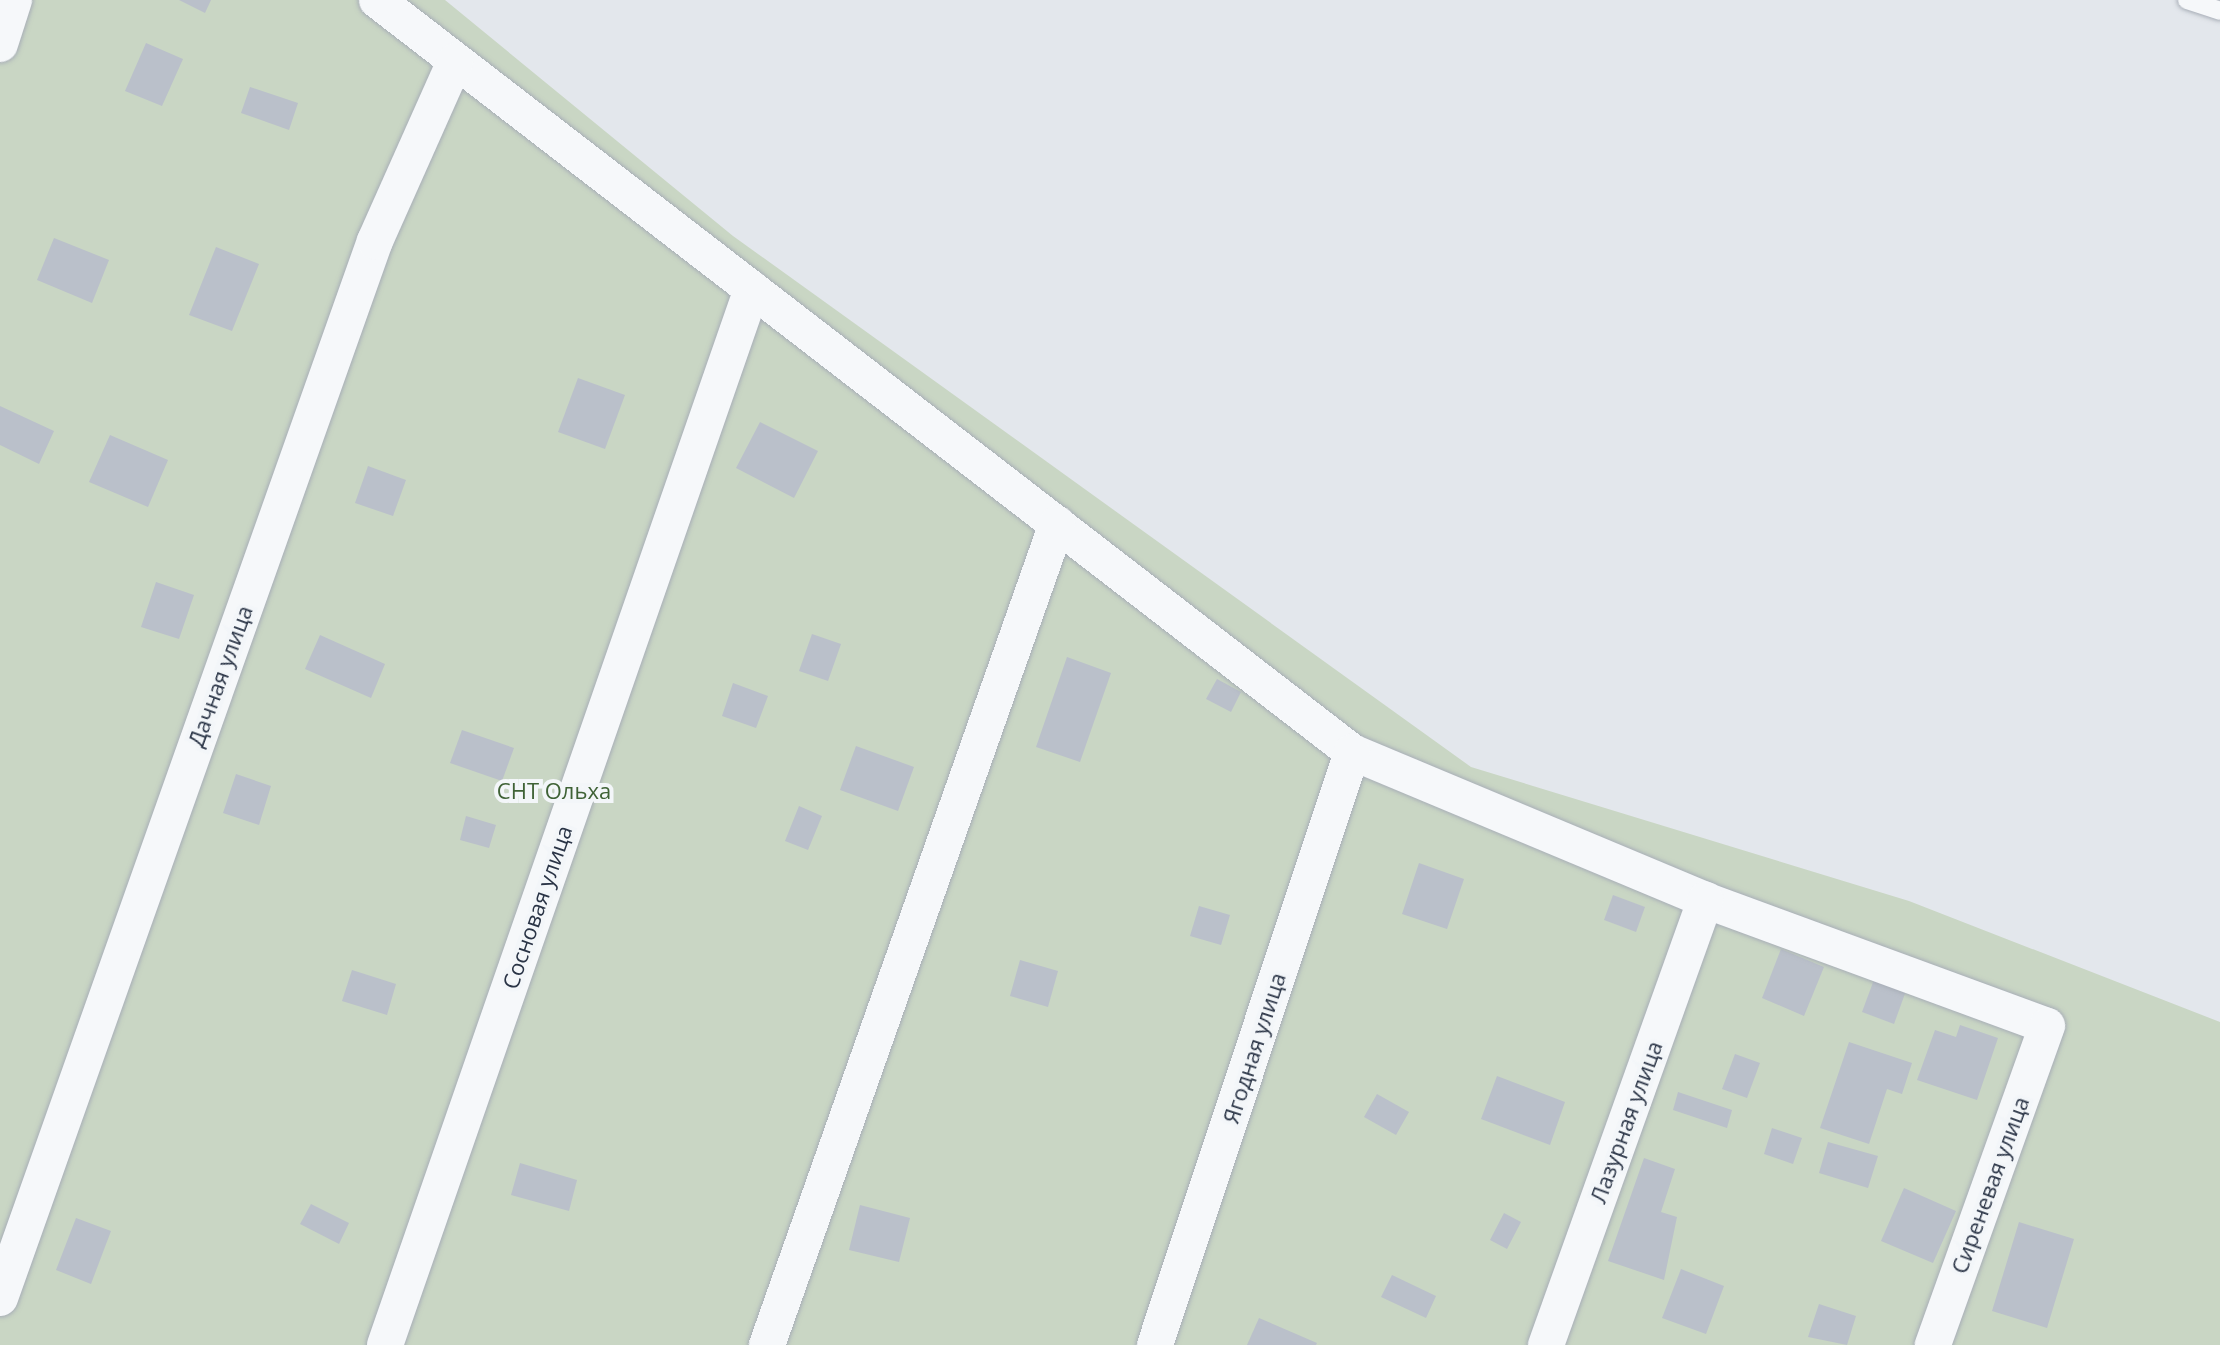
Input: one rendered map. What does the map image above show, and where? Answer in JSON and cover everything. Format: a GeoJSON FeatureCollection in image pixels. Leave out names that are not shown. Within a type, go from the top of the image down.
{"type":"FeatureCollection","features":[{"type":"Feature","properties":{"kind":"street"},"geometry":{"type":"LineString","coordinates":[[0,44],[14,0]]}},
{"type":"Feature","properties":{"kind":"street"},"geometry":{"type":"LineString","coordinates":[[377,0],[1352,752],[1705,900]]}},
{"type":"Feature","properties":{"kind":"street","name":"Дачная улица"},"geometry":{"type":"LineString","coordinates":[[0,1298],[375,241],[455,61]]}},
{"type":"Feature","properties":{"kind":"street","name":"Сосновая улица"},"geometry":{"type":"LineString","coordinates":[[385,1345],[752,289]]}},
{"type":"Feature","properties":{"kind":"street"},"geometry":{"type":"LineString","coordinates":[[767,1345],[1057,524]]}},
{"type":"Feature","properties":{"kind":"street","name":"Ягодная улица"},"geometry":{"type":"LineString","coordinates":[[1155,1345],[1352,752]]}},
{"type":"Feature","properties":{"kind":"street","name":"Сиреневая улица"},"geometry":{"type":"LineString","coordinates":[[1705,900],[2047,1026],[1933,1345]]}},
{"type":"Feature","properties":{"kind":"street","name":"Лазурная улица"},"geometry":{"type":"LineString","coordinates":[[1546,1345],[1705,900]]}},
{"type":"Feature","properties":{"kind":"lane"},"geometry":{"type":"LineString","coordinates":[[2187,0],[2220,11]]}},
{"type":"Feature","properties":{"kind":"green space","name":"СНТ Ольха"},"geometry":{"type":"Polygon","coordinates":[[[0,0],[445,0],[733,236],[1471,767],[1909,901],[2220,1022],[2220,1345],[0,1345],[0,0]]]}},
{"type":"Feature","properties":{"kind":"building"},"geometry":{"type":"Polygon","coordinates":[[[179,0],[211,0],[205,13],[179,0]]]}},
{"type":"Feature","properties":{"kind":"building"},"geometry":{"type":"Polygon","coordinates":[[[146,43],[183,59],[162,106],[125,91],[146,43]]]}},
{"type":"Feature","properties":{"kind":"building"},"geometry":{"type":"Polygon","coordinates":[[[250,87],[298,103],[289,130],[241,113],[250,87]]]}},
{"type":"Feature","properties":{"kind":"building"},"geometry":{"type":"Polygon","coordinates":[[[54,238],[109,260],[92,303],[37,280],[54,238]]]}},
{"type":"Feature","properties":{"kind":"building"},"geometry":{"type":"Polygon","coordinates":[[[216,247],[259,264],[232,331],[189,315],[216,247]]]}},
{"type":"Feature","properties":{"kind":"building"},"geometry":{"type":"Polygon","coordinates":[[[578,378],[625,395],[605,449],[558,432],[578,378]]]}},
{"type":"Feature","properties":{"kind":"building"},"geometry":{"type":"Polygon","coordinates":[[[0,406],[54,431],[39,464],[0,445],[0,406]]]}},
{"type":"Feature","properties":{"kind":"building"},"geometry":{"type":"Polygon","coordinates":[[[760,422],[818,451],[794,498],[736,468],[760,422]]]}},
{"type":"Feature","properties":{"kind":"building"},"geometry":{"type":"Polygon","coordinates":[[[110,435],[168,460],[148,507],[89,482],[110,435]]]}},
{"type":"Feature","properties":{"kind":"building"},"geometry":{"type":"Polygon","coordinates":[[[368,466],[406,480],[393,516],[355,503],[368,466]]]}},
{"type":"Feature","properties":{"kind":"building"},"geometry":{"type":"Polygon","coordinates":[[[156,582],[194,595],[179,639],[141,627],[156,582]]]}},
{"type":"Feature","properties":{"kind":"building"},"geometry":{"type":"Polygon","coordinates":[[[812,634],[841,644],[828,681],[799,671],[812,634]]]}},
{"type":"Feature","properties":{"kind":"building"},"geometry":{"type":"Polygon","coordinates":[[[320,635],[385,664],[371,698],[305,669],[320,635]]]}},
{"type":"Feature","properties":{"kind":"building"},"geometry":{"type":"Polygon","coordinates":[[[1067,657],[1111,673],[1080,762],[1036,747],[1067,657]]]}},
{"type":"Feature","properties":{"kind":"building"},"geometry":{"type":"Polygon","coordinates":[[[1217,679],[1241,692],[1231,712],[1206,699],[1217,679]]]}},
{"type":"Feature","properties":{"kind":"building"},"geometry":{"type":"Polygon","coordinates":[[[733,683],[768,696],[756,728],[722,716],[733,683]]]}},
{"type":"Feature","properties":{"kind":"building"},"geometry":{"type":"Polygon","coordinates":[[[462,730],[514,748],[502,781],[450,763],[462,730]]]}},
{"type":"Feature","properties":{"kind":"building"},"geometry":{"type":"Polygon","coordinates":[[[856,746],[914,767],[898,811],[840,790],[856,746]]]}},
{"type":"Feature","properties":{"kind":"building"},"geometry":{"type":"Polygon","coordinates":[[[236,774],[271,786],[259,825],[223,813],[236,774]]]}},
{"type":"Feature","properties":{"kind":"building"},"geometry":{"type":"Polygon","coordinates":[[[799,806],[822,816],[808,850],[785,841],[799,806]]]}},
{"type":"Feature","properties":{"kind":"building"},"geometry":{"type":"Polygon","coordinates":[[[466,816],[496,825],[489,848],[460,840],[466,816]]]}},
{"type":"Feature","properties":{"kind":"building"},"geometry":{"type":"Polygon","coordinates":[[[1419,863],[1464,879],[1447,929],[1402,914],[1419,863]]]}},
{"type":"Feature","properties":{"kind":"building"},"geometry":{"type":"Polygon","coordinates":[[[1613,895],[1645,907],[1636,932],[1604,920],[1613,895]]]}},
{"type":"Feature","properties":{"kind":"building"},"geometry":{"type":"Polygon","coordinates":[[[1199,906],[1230,915],[1221,945],[1190,936],[1199,906]]]}},
{"type":"Feature","properties":{"kind":"building"},"geometry":{"type":"Polygon","coordinates":[[[1781,949],[1824,967],[1804,1016],[1762,998],[1781,949]]]}},
{"type":"Feature","properties":{"kind":"building"},"geometry":{"type":"Polygon","coordinates":[[[1020,960],[1058,971],[1048,1007],[1010,996],[1020,960]]]}},
{"type":"Feature","properties":{"kind":"building"},"geometry":{"type":"Polygon","coordinates":[[[352,970],[396,984],[387,1015],[342,1001],[352,970]]]}},
{"type":"Feature","properties":{"kind":"building"},"geometry":{"type":"Polygon","coordinates":[[[1875,977],[1907,988],[1894,1024],[1862,1012],[1875,977]]]}},
{"type":"Feature","properties":{"kind":"building"},"geometry":{"type":"Polygon","coordinates":[[[1960,1025],[1998,1038],[1977,1100],[1917,1080],[1935,1030],[1956,1037],[1960,1025]]]}},
{"type":"Feature","properties":{"kind":"building"},"geometry":{"type":"Polygon","coordinates":[[[1849,1042],[1912,1063],[1902,1094],[1887,1089],[1869,1144],[1820,1128],[1849,1042]]]}},
{"type":"Feature","properties":{"kind":"building"},"geometry":{"type":"Polygon","coordinates":[[[1735,1054],[1760,1063],[1747,1098],[1722,1089],[1735,1054]]]}},
{"type":"Feature","properties":{"kind":"building"},"geometry":{"type":"Polygon","coordinates":[[[1497,1076],[1565,1102],[1550,1145],[1481,1119],[1497,1076]]]}},
{"type":"Feature","properties":{"kind":"building"},"geometry":{"type":"Polygon","coordinates":[[[1678,1092],[1732,1110],[1727,1128],[1673,1110],[1678,1092]]]}},
{"type":"Feature","properties":{"kind":"building"},"geometry":{"type":"Polygon","coordinates":[[[1377,1094],[1409,1112],[1396,1135],[1364,1117],[1377,1094]]]}},
{"type":"Feature","properties":{"kind":"building"},"geometry":{"type":"Polygon","coordinates":[[[1772,1128],[1802,1138],[1793,1164],[1764,1154],[1772,1128]]]}},
{"type":"Feature","properties":{"kind":"building"},"geometry":{"type":"Polygon","coordinates":[[[1828,1142],[1878,1156],[1868,1188],[1819,1173],[1828,1142]]]}},
{"type":"Feature","properties":{"kind":"building"},"geometry":{"type":"Polygon","coordinates":[[[1644,1158],[1675,1169],[1661,1212],[1677,1217],[1664,1280],[1608,1261],[1644,1158]]]}},
{"type":"Feature","properties":{"kind":"building"},"geometry":{"type":"Polygon","coordinates":[[[520,1163],[577,1180],[569,1211],[511,1195],[520,1163]]]}},
{"type":"Feature","properties":{"kind":"building"},"geometry":{"type":"Polygon","coordinates":[[[1904,1188],[1956,1211],[1933,1263],[1881,1241],[1904,1188]]]}},
{"type":"Feature","properties":{"kind":"building"},"geometry":{"type":"Polygon","coordinates":[[[311,1204],[349,1223],[339,1244],[300,1224],[311,1204]]]}},
{"type":"Feature","properties":{"kind":"building"},"geometry":{"type":"Polygon","coordinates":[[[860,1205],[910,1218],[899,1262],[849,1250],[860,1205]]]}},
{"type":"Feature","properties":{"kind":"building"},"geometry":{"type":"Polygon","coordinates":[[[1504,1213],[1521,1222],[1507,1249],[1490,1240],[1504,1213]]]}},
{"type":"Feature","properties":{"kind":"building"},"geometry":{"type":"Polygon","coordinates":[[[76,1218],[111,1231],[91,1284],[56,1270],[76,1218]]]}},
{"type":"Feature","properties":{"kind":"building"},"geometry":{"type":"Polygon","coordinates":[[[2019,1222],[2074,1239],[2047,1328],[1992,1311],[2019,1222]]]}},
{"type":"Feature","properties":{"kind":"building"},"geometry":{"type":"Polygon","coordinates":[[[1681,1269],[1724,1286],[1706,1334],[1662,1318],[1681,1269]]]}},
{"type":"Feature","properties":{"kind":"building"},"geometry":{"type":"Polygon","coordinates":[[[1392,1275],[1436,1296],[1426,1318],[1381,1297],[1392,1275]]]}},
{"type":"Feature","properties":{"kind":"building"},"geometry":{"type":"Polygon","coordinates":[[[1819,1304],[1856,1316],[1847,1345],[1808,1337],[1819,1304]]]}},
{"type":"Feature","properties":{"kind":"building"},"geometry":{"type":"Polygon","coordinates":[[[1259,1318],[1317,1343],[1247,1345],[1259,1318]]]}}]}
